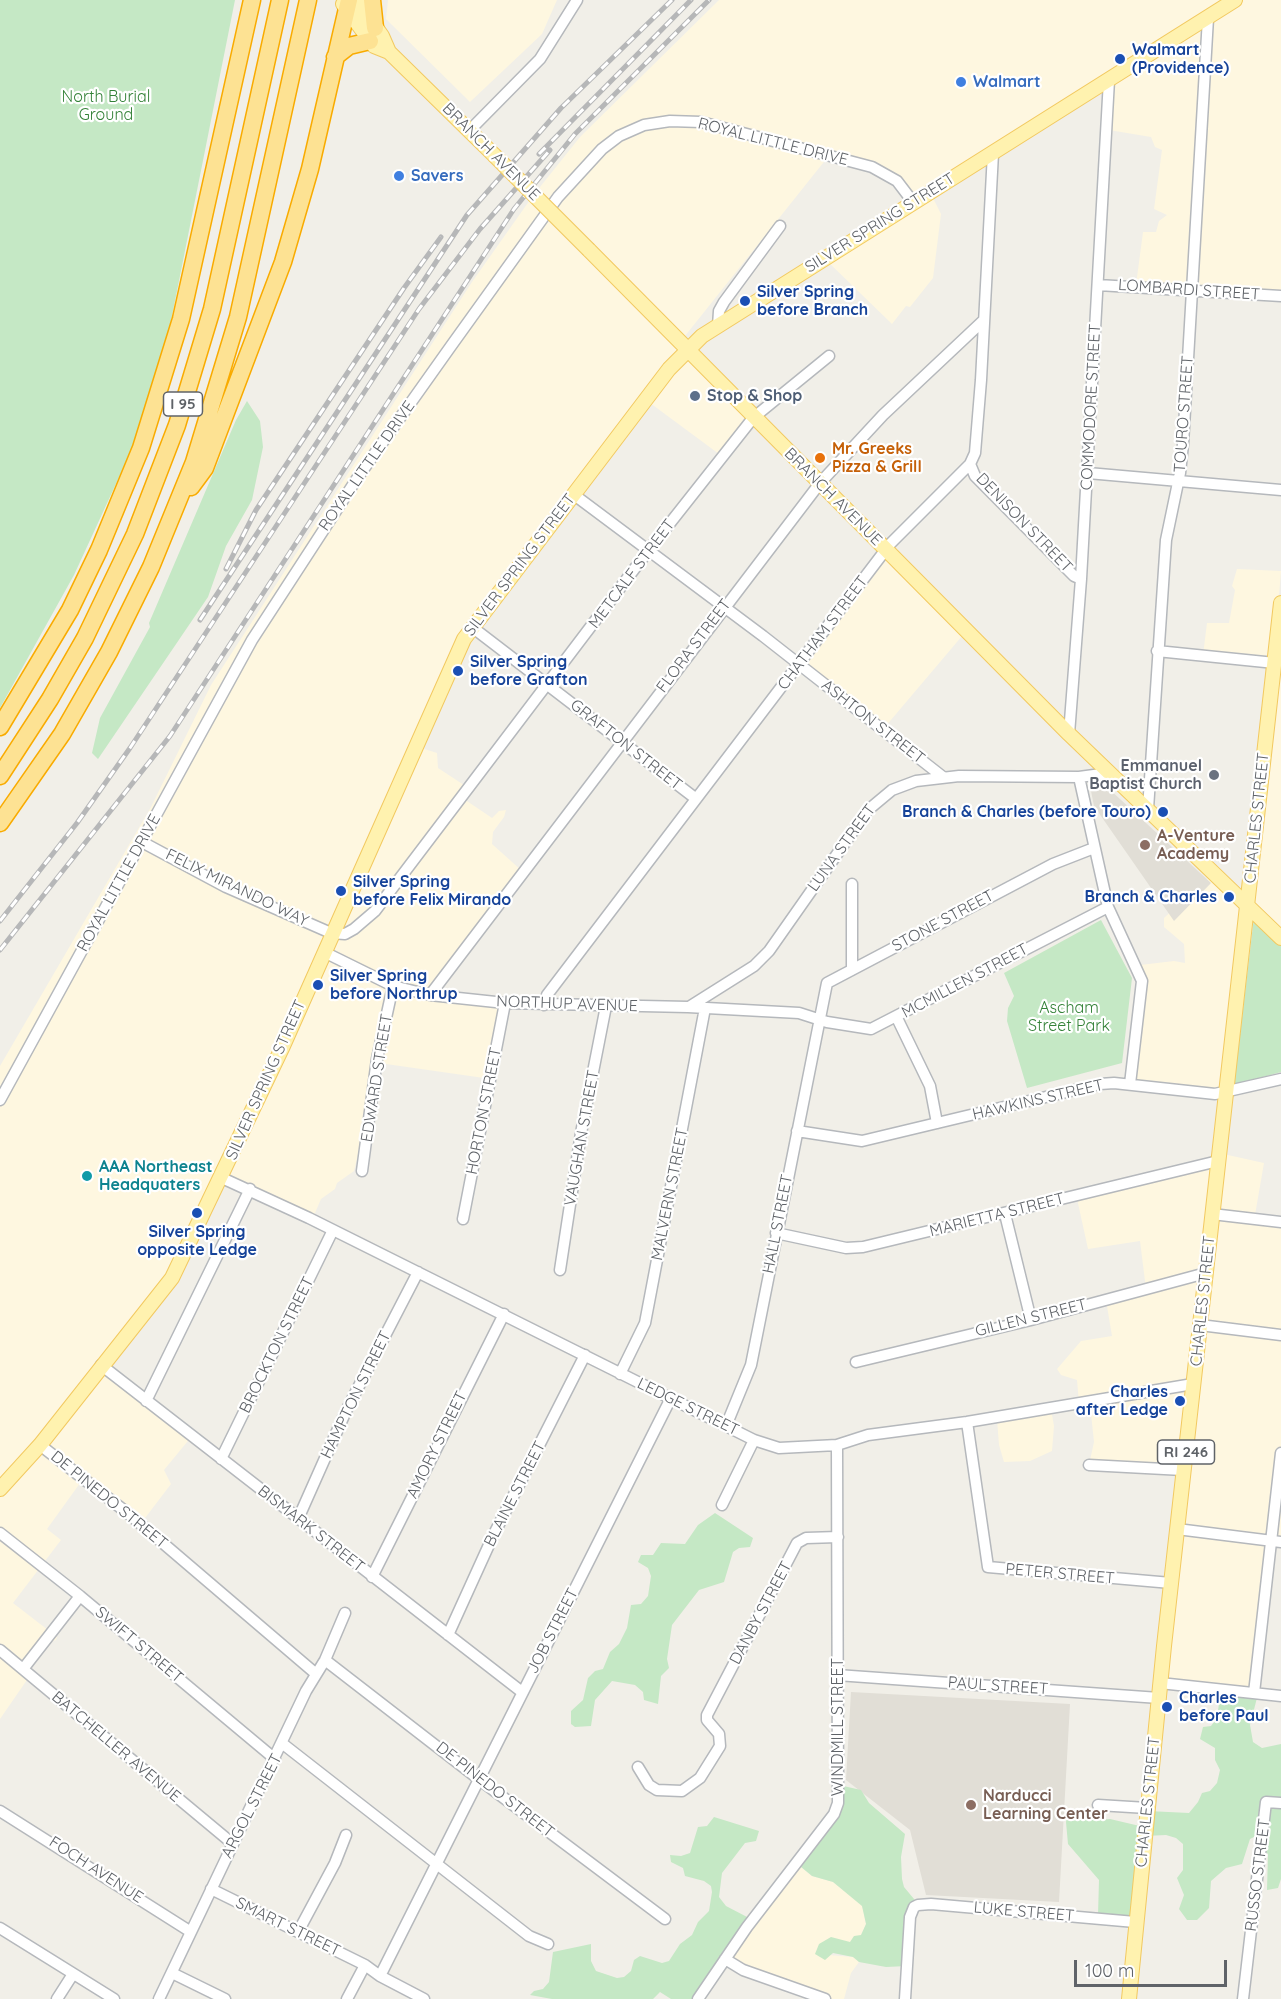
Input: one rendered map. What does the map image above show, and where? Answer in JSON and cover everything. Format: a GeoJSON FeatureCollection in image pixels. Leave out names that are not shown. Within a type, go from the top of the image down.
{"type":"FeatureCollection","features":[{"type":"Feature","properties":{"kind":"highway"},"geometry":{"type":"LineString","coordinates":[[0,727],[26,687],[83,583],[126,488],[145,437],[181,319],[252,0]]}},
{"type":"Feature","properties":{"kind":"highway","name":"I 95"},"geometry":{"type":"LineString","coordinates":[[0,776],[50,699],[85,638],[135,534],[177,425],[212,309],[280,0]]}},
{"type":"Feature","properties":{"kind":"highway","name":"I 95"},"geometry":{"type":"LineString","coordinates":[[0,823],[56,743],[100,669],[140,593],[178,505],[204,435],[233,335],[308,0]]}},
{"type":"Feature","properties":{"kind":"highway"},"geometry":{"type":"LineString","coordinates":[[335,57],[352,45],[373,35],[372,0]]}},
{"type":"Feature","properties":{"kind":"highway"},"geometry":{"type":"LineString","coordinates":[[178,505],[205,468],[279,275],[310,169],[348,3]]}},
{"type":"Feature","properties":{"kind":"main road","name":"SILVER SPRING STREET"},"geometry":{"type":"LineString","coordinates":[[0,1489],[40,1445],[172,1278],[222,1178],[441,685],[472,627],[638,408],[687,350],[718,326],[1235,0]]}},
{"type":"Feature","properties":{"kind":"main road","name":"BRANCH AVENUE"},"geometry":{"type":"LineString","coordinates":[[348,3],[373,35],[382,36],[389,52],[659,320],[753,418],[1069,734],[1281,938]]}},
{"type":"Feature","properties":{"kind":"main road","name":"CHARLES STREET"},"geometry":{"type":"LineString","coordinates":[[1129,1999],[1160,1683],[1281,603]]}},
{"type":"Feature","properties":{"kind":"street"},"geometry":{"type":"LineString","coordinates":[[469,131],[545,53],[577,0]]}},
{"type":"Feature","properties":{"kind":"street","name":"TOURO STREET"},"geometry":{"type":"LineString","coordinates":[[1148,809],[1166,540],[1179,480],[1208,18]]}},
{"type":"Feature","properties":{"kind":"street","name":"COMMODORE STREET"},"geometry":{"type":"LineString","coordinates":[[1069,734],[1082,579],[1109,80]]}},
{"type":"Feature","properties":{"kind":"street","name":"ROYAL LITTLE DRIVE"},"geometry":{"type":"LineString","coordinates":[[0,1100],[235,669],[324,527],[535,228],[570,182],[602,148],[619,136],[644,125],[670,121],[701,122],[872,167],[897,181],[913,202]]}},
{"type":"Feature","properties":{"kind":"street"},"geometry":{"type":"LineString","coordinates":[[970,464],[975,453],[993,153]]}},
{"type":"Feature","properties":{"kind":"street"},"geometry":{"type":"LineString","coordinates":[[718,326],[719,311],[724,302],[780,226]]}},
{"type":"Feature","properties":{"kind":"street","name":"LOMBARDI STREET"},"geometry":{"type":"LineString","coordinates":[[1098,285],[1281,296]]}},
{"type":"Feature","properties":{"kind":"street","name":"FLORA STREET"},"geometry":{"type":"LineString","coordinates":[[429,995],[820,483],[883,415],[984,320]]}},
{"type":"Feature","properties":{"kind":"street","name":"METCALF STREET"},"geometry":{"type":"LineString","coordinates":[[331,933],[345,934],[375,911],[648,551],[753,418],[829,356]]}},
{"type":"Feature","properties":{"kind":"street","name":"CHATHAM STREET"},"geometry":{"type":"LineString","coordinates":[[544,1005],[547,995],[885,550],[970,464]]}},
{"type":"Feature","properties":{"kind":"street","name":"DENISON STREET"},"geometry":{"type":"LineString","coordinates":[[970,464],[975,476],[1074,576],[1082,579]]}},
{"type":"Feature","properties":{"kind":"street"},"geometry":{"type":"LineString","coordinates":[[1088,473],[1281,490]]}},
{"type":"Feature","properties":{"kind":"street","name":"ASHTON STREET"},"geometry":{"type":"LineString","coordinates":[[573,494],[724,607],[943,777]]}},
{"type":"Feature","properties":{"kind":"street","name":"GRAFTON STREET"},"geometry":{"type":"LineString","coordinates":[[472,627],[620,743],[695,798]]}},
{"type":"Feature","properties":{"kind":"street"},"geometry":{"type":"LineString","coordinates":[[1157,651],[1275,663]]}},
{"type":"Feature","properties":{"kind":"street","name":"LUNA STREET"},"geometry":{"type":"LineString","coordinates":[[688,1007],[754,966],[769,951],[872,805],[903,785],[943,777],[1078,777],[1109,773]]}},
{"type":"Feature","properties":{"kind":"street"},"geometry":{"type":"LineString","coordinates":[[1078,777],[1108,907],[1142,981],[1130,1084]]}},
{"type":"Feature","properties":{"kind":"street","name":"FELIX MIRANDO WAY"},"geometry":{"type":"LineString","coordinates":[[142,842],[226,887],[331,933]]}},
{"type":"Feature","properties":{"kind":"street","name":"STONE STREET"},"geometry":{"type":"LineString","coordinates":[[819,1018],[826,983],[1053,864],[1094,848]]}},
{"type":"Feature","properties":{"kind":"street"},"geometry":{"type":"LineString","coordinates":[[852,884],[852,969]]}},
{"type":"Feature","properties":{"kind":"street","name":"MCMILLEN STREET"},"geometry":{"type":"LineString","coordinates":[[819,1018],[827,1022],[871,1029],[883,1021],[897,1018],[1016,952],[1108,907]]}},
{"type":"Feature","properties":{"kind":"street","name":"NORTHUP AVENUE"},"geometry":{"type":"LineString","coordinates":[[324,952],[393,986],[429,995],[505,1004],[688,1007],[799,1013],[819,1018]]}},
{"type":"Feature","properties":{"kind":"street","name":"EDWARD STREET"},"geometry":{"type":"LineString","coordinates":[[362,1171],[377,1059],[393,986]]}},
{"type":"Feature","properties":{"kind":"street","name":"HORTON STREET"},"geometry":{"type":"LineString","coordinates":[[463,1219],[505,1004]]}},
{"type":"Feature","properties":{"kind":"street","name":"VAUGHAN STREET"},"geometry":{"type":"LineString","coordinates":[[560,1270],[581,1133],[606,1006]]}},
{"type":"Feature","properties":{"kind":"street","name":"MALVERN STREET"},"geometry":{"type":"LineString","coordinates":[[621,1374],[645,1323],[705,1008]]}},
{"type":"Feature","properties":{"kind":"street","name":"HALL STREET"},"geometry":{"type":"LineString","coordinates":[[726,1426],[751,1365],[819,1018]]}},
{"type":"Feature","properties":{"kind":"street"},"geometry":{"type":"LineString","coordinates":[[897,1018],[930,1086],[937,1123]]}},
{"type":"Feature","properties":{"kind":"street","name":"HAWKINS STREET"},"geometry":{"type":"LineString","coordinates":[[797,1131],[862,1141],[1100,1084],[1130,1084],[1215,1094],[1281,1078]]}},
{"type":"Feature","properties":{"kind":"street","name":"MARIETTA STREET"},"geometry":{"type":"LineString","coordinates":[[776,1233],[853,1249],[1218,1161]]}},
{"type":"Feature","properties":{"kind":"street","name":"LEDGE STREET"},"geometry":{"type":"LineString","coordinates":[[222,1178],[250,1189],[504,1314],[754,1440],[779,1448],[837,1445],[868,1435],[967,1422],[1193,1384]]}},
{"type":"Feature","properties":{"kind":"street"},"geometry":{"type":"LineString","coordinates":[[146,1401],[250,1189]]}},
{"type":"Feature","properties":{"kind":"street"},"geometry":{"type":"LineString","coordinates":[[1005,1214],[1031,1320]]}},
{"type":"Feature","properties":{"kind":"street"},"geometry":{"type":"LineString","coordinates":[[1212,1214],[1281,1222]]}},
{"type":"Feature","properties":{"kind":"street","name":"BROCKTON STREET"},"geometry":{"type":"LineString","coordinates":[[221,1459],[333,1230]]}},
{"type":"Feature","properties":{"kind":"street","name":"HAMPTON STREET"},"geometry":{"type":"LineString","coordinates":[[298,1519],[346,1411],[418,1272]]}},
{"type":"Feature","properties":{"kind":"street","name":"GILLEN STREET"},"geometry":{"type":"LineString","coordinates":[[856,1362],[1031,1320],[1206,1273]]}},
{"type":"Feature","properties":{"kind":"street","name":"AMORY STREET"},"geometry":{"type":"LineString","coordinates":[[372,1577],[504,1314]]}},
{"type":"Feature","properties":{"kind":"street"},"geometry":{"type":"LineString","coordinates":[[1200,1325],[1281,1335]]}},
{"type":"Feature","properties":{"kind":"street","name":"BLAINE STREET"},"geometry":{"type":"LineString","coordinates":[[448,1635],[492,1536],[585,1355]]}},
{"type":"Feature","properties":{"kind":"street","name":"BISMARK STREET"},"geometry":{"type":"LineString","coordinates":[[101,1365],[522,1692]]}},
{"type":"Feature","properties":{"kind":"street","name":"JOB STREET"},"geometry":{"type":"LineString","coordinates":[[380,1976],[671,1398]]}},
{"type":"Feature","properties":{"kind":"street","name":"PETER STREET"},"geometry":{"type":"LineString","coordinates":[[967,1422],[988,1567],[1171,1583]]}},
{"type":"Feature","properties":{"kind":"street"},"geometry":{"type":"LineString","coordinates":[[722,1505],[754,1440]]}},
{"type":"Feature","properties":{"kind":"street","name":"DE PINEDO STREET"},"geometry":{"type":"LineString","coordinates":[[40,1445],[130,1515],[315,1673]]}},
{"type":"Feature","properties":{"kind":"street","name":"WINDMILL STREET"},"geometry":{"type":"LineString","coordinates":[[698,1999],[836,1808],[839,1786],[837,1445]]}},
{"type":"Feature","properties":{"kind":"street"},"geometry":{"type":"LineString","coordinates":[[1254,1693],[1276,1541],[1281,1453]]}},
{"type":"Feature","properties":{"kind":"street"},"geometry":{"type":"LineString","coordinates":[[1089,1465],[1184,1470]]}},
{"type":"Feature","properties":{"kind":"street"},"geometry":{"type":"LineString","coordinates":[[1177,1529],[1276,1541]]}},
{"type":"Feature","properties":{"kind":"street","name":"SWIFT STREET"},"geometry":{"type":"LineString","coordinates":[[0,1533],[80,1596],[275,1760]]}},
{"type":"Feature","properties":{"kind":"street","name":"DANBY STREET"},"geometry":{"type":"LineString","coordinates":[[638,1767],[649,1785],[657,1790],[682,1791],[707,1770],[720,1746],[719,1734],[706,1720],[710,1709],[797,1543],[807,1538],[838,1537]]}},
{"type":"Feature","properties":{"kind":"street"},"geometry":{"type":"LineString","coordinates":[[23,1669],[80,1596]]}},
{"type":"Feature","properties":{"kind":"street","name":"ARGOL STREET"},"geometry":{"type":"LineString","coordinates":[[159,1999],[315,1673],[326,1660],[345,1613]]}},
{"type":"Feature","properties":{"kind":"street","name":"BATCHELLER AVENUE"},"geometry":{"type":"LineString","coordinates":[[0,1650],[233,1844]]}},
{"type":"Feature","properties":{"kind":"street","name":"DE PINEDO STREET"},"geometry":{"type":"LineString","coordinates":[[326,1660],[480,1780],[665,1919]]}},
{"type":"Feature","properties":{"kind":"street","name":"PAUL STREET"},"geometry":{"type":"LineString","coordinates":[[837,1675],[1159,1698]]}},
{"type":"Feature","properties":{"kind":"street"},"geometry":{"type":"LineString","coordinates":[[1160,1683],[1281,1696]]}},
{"type":"Feature","properties":{"kind":"street"},"geometry":{"type":"LineString","coordinates":[[283,1744],[529,1936],[548,1944]]}},
{"type":"Feature","properties":{"kind":"street","name":"RUSSO STREET"},"geometry":{"type":"LineString","coordinates":[[1243,1999],[1266,1802],[1281,1803]]}},
{"type":"Feature","properties":{"kind":"street"},"geometry":{"type":"LineString","coordinates":[[1098,1805],[1147,1808]]}},
{"type":"Feature","properties":{"kind":"street","name":"FOCH AVENUE"},"geometry":{"type":"LineString","coordinates":[[0,1810],[191,1932]]}},
{"type":"Feature","properties":{"kind":"street"},"geometry":{"type":"LineString","coordinates":[[298,1932],[335,1863],[346,1836]]}},
{"type":"Feature","properties":{"kind":"street","name":"SMART STREET"},"geometry":{"type":"LineString","coordinates":[[211,1889],[365,1965],[380,1976]]}},
{"type":"Feature","properties":{"kind":"street","name":"LUKE STREET"},"geometry":{"type":"LineString","coordinates":[[905,1999],[909,1928],[914,1907],[931,1904],[1135,1922]]}},
{"type":"Feature","properties":{"kind":"street"},"geometry":{"type":"LineString","coordinates":[[0,1928],[114,1999]]}},
{"type":"Feature","properties":{"kind":"street"},"geometry":{"type":"LineString","coordinates":[[725,1959],[743,1970],[819,1998]]}},
{"type":"Feature","properties":{"kind":"street"},"geometry":{"type":"LineString","coordinates":[[347,1999],[365,1965]]}},
{"type":"Feature","properties":{"kind":"street"},"geometry":{"type":"LineString","coordinates":[[172,1973],[225,1999]]}},
{"type":"Feature","properties":{"kind":"street"},"geometry":{"type":"LineString","coordinates":[[57,1999],[73,1974]]}},
{"type":"Feature","properties":{"kind":"street"},"geometry":{"type":"LineString","coordinates":[[380,1976],[424,1999]]}},
{"type":"Feature","properties":{"kind":"shaded area"},"geometry":{"type":"Polygon","coordinates":[[[388,0],[557,0],[542,34],[470,102],[386,19],[388,0]]]}},
{"type":"Feature","properties":{"kind":"shaded area"},"geometry":{"type":"Polygon","coordinates":[[[719,0],[1281,0],[1281,291],[1136,285],[1143,232],[1156,232],[1159,221],[1167,215],[1154,209],[1162,150],[1155,147],[1151,137],[1109,130],[1111,79],[929,190],[941,214],[933,278],[910,307],[906,306],[892,324],[824,258],[913,199],[899,178],[831,153],[681,341],[752,413],[719,454],[646,400],[476,621],[415,746],[437,753],[438,768],[467,787],[461,797],[492,818],[499,811],[506,810],[504,817],[493,832],[492,844],[521,870],[431,986],[501,1003],[484,1078],[379,1063],[354,1171],[337,1183],[335,1189],[321,1199],[312,1220],[227,1179],[187,1251],[103,1360],[192,1436],[164,1470],[171,1484],[142,1522],[83,1479],[47,1529],[61,1540],[13,1603],[57,1637],[56,1640],[41,1646],[27,1672],[29,1677],[0,1719],[0,1066],[151,807],[211,685],[472,282],[532,197],[580,137],[719,0]]]}},
{"type":"Feature","properties":{"kind":"shaded area"},"geometry":{"type":"Polygon","coordinates":[[[888,548],[968,629],[885,727],[797,661],[888,548]]]}},
{"type":"Feature","properties":{"kind":"shaded area"},"geometry":{"type":"Polygon","coordinates":[[[1237,569],[1281,571],[1274,660],[1275,663],[1281,664],[1281,935],[1249,902],[1226,1095],[1132,1080],[1140,965],[1174,961],[1185,963],[1184,944],[1164,927],[1164,918],[1215,871],[1245,897],[1271,665],[1203,655],[1207,623],[1229,623],[1235,590],[1232,586],[1237,569]]]}},
{"type":"Feature","properties":{"kind":"shaded area","name":"A-Venture Academy"},"geometry":{"type":"Polygon","coordinates":[[[1090,786],[1107,787],[1211,883],[1174,921],[1094,806],[1090,786]]]}},
{"type":"Feature","properties":{"kind":"shaded area"},"geometry":{"type":"Polygon","coordinates":[[[1219,1153],[1264,1163],[1255,1215],[1281,1218],[1281,1543],[1275,1542],[1254,1691],[1163,1683],[1183,1474],[1089,1465],[1094,1442],[1090,1404],[1079,1403],[1077,1380],[1061,1375],[1057,1369],[1081,1341],[1112,1336],[1106,1300],[1146,1289],[1140,1241],[1088,1249],[1076,1194],[1216,1159],[1219,1153]]]}},
{"type":"Feature","properties":{"kind":"shaded area"},"geometry":{"type":"Polygon","coordinates":[[[1051,1409],[1054,1426],[1052,1451],[1030,1461],[1004,1462],[999,1445],[997,1419],[1051,1409]]]}},
{"type":"Feature","properties":{"kind":"shaded area","name":"Narducci Learning Center"},"geometry":{"type":"Polygon","coordinates":[[[851,1692],[1070,1704],[1059,1902],[926,1895],[910,1830],[846,1780],[851,1692]]]}},
{"type":"Feature","properties":{"kind":"shaded area"},"geometry":{"type":"Polygon","coordinates":[[[795,1862],[812,1876],[833,1882],[862,1905],[866,1924],[861,1935],[850,1942],[816,1954],[853,1957],[859,1962],[851,1973],[844,1999],[830,1999],[813,1994],[729,1959],[795,1862]]]}},
{"type":"Feature","properties":{"kind":"green space","name":"North Burial Ground"},"geometry":{"type":"Polygon","coordinates":[[[0,0],[235,0],[163,361],[132,449],[74,575],[0,708],[0,0]]]}},
{"type":"Feature","properties":{"kind":"green space"},"geometry":{"type":"Polygon","coordinates":[[[247,401],[260,421],[263,447],[252,500],[226,546],[208,597],[98,759],[92,753],[100,718],[150,627],[149,623],[236,420],[247,401]]]}},
{"type":"Feature","properties":{"kind":"green space"},"geometry":{"type":"Polygon","coordinates":[[[1254,917],[1281,943],[1281,1072],[1234,1085],[1254,917]]]}},
{"type":"Feature","properties":{"kind":"green space","name":"Ascham Street Park"},"geometry":{"type":"Polygon","coordinates":[[[1101,920],[1132,978],[1122,1063],[1027,1088],[1007,1021],[1008,1008],[1014,996],[1004,973],[1101,920]]]}},
{"type":"Feature","properties":{"kind":"green space"},"geometry":{"type":"Polygon","coordinates":[[[715,1513],[753,1538],[750,1547],[739,1548],[733,1552],[724,1582],[699,1590],[672,1625],[667,1659],[669,1668],[661,1676],[658,1704],[644,1700],[643,1692],[635,1685],[612,1681],[595,1700],[591,1726],[575,1727],[571,1724],[571,1711],[583,1700],[588,1678],[595,1671],[603,1669],[610,1652],[619,1644],[627,1628],[631,1605],[641,1604],[648,1596],[651,1576],[648,1568],[638,1562],[641,1555],[653,1555],[661,1543],[685,1544],[698,1525],[715,1513]]]}},
{"type":"Feature","properties":{"kind":"green space"},"geometry":{"type":"Polygon","coordinates":[[[1221,1689],[1258,1694],[1250,1725],[1253,1742],[1262,1748],[1281,1744],[1281,1879],[1278,1888],[1267,1890],[1268,1854],[1262,1848],[1262,1840],[1254,1837],[1250,1839],[1242,1864],[1226,1868],[1211,1881],[1209,1908],[1197,1920],[1187,1920],[1179,1909],[1184,1895],[1177,1878],[1183,1870],[1183,1844],[1176,1838],[1166,1835],[1145,1836],[1134,1918],[1098,1915],[1099,1880],[1068,1844],[1066,1822],[1069,1810],[1098,1820],[1110,1819],[1144,1827],[1148,1811],[1189,1813],[1202,1793],[1210,1791],[1217,1783],[1220,1770],[1215,1760],[1215,1748],[1200,1739],[1203,1727],[1211,1726],[1217,1718],[1221,1689]]]}},
{"type":"Feature","properties":{"kind":"green space"},"geometry":{"type":"Polygon","coordinates":[[[839,1785],[861,1790],[869,1803],[905,1834],[901,1857],[902,1879],[904,1887],[919,1905],[913,1914],[907,1966],[886,1967],[859,1962],[853,1957],[833,1953],[825,1960],[815,1954],[819,1944],[831,1937],[850,1942],[854,1936],[861,1935],[866,1924],[862,1906],[833,1882],[812,1876],[795,1862],[836,1806],[839,1785]]]}},
{"type":"Feature","properties":{"kind":"green space"},"geometry":{"type":"Polygon","coordinates":[[[714,1817],[759,1831],[756,1841],[745,1843],[722,1873],[719,1897],[726,1906],[749,1918],[695,1999],[671,1999],[660,1992],[653,1999],[552,1999],[530,1995],[534,1991],[543,1989],[549,1982],[553,1952],[591,1944],[591,1961],[596,1971],[617,1978],[624,1977],[631,1971],[634,1960],[640,1956],[662,1963],[669,1961],[680,1944],[692,1935],[698,1922],[709,1911],[712,1892],[711,1886],[704,1881],[685,1876],[683,1868],[671,1862],[670,1855],[681,1856],[690,1853],[698,1827],[707,1826],[714,1817]]]}},
{"type":"Feature","properties":{"kind":"railway"},"geometry":{"type":"LineString","coordinates":[[200,620],[467,215],[561,108],[672,0]]}},
{"type":"Feature","properties":{"kind":"railway"},"geometry":{"type":"LineString","coordinates":[[539,154],[691,0]]}},
{"type":"Feature","properties":{"kind":"railway"},"geometry":{"type":"LineString","coordinates":[[0,950],[170,736],[514,209],[575,134],[709,0]]}},
{"type":"Feature","properties":{"kind":"railway"},"geometry":{"type":"LineString","coordinates":[[0,921],[77,823],[130,748],[419,309],[480,229],[550,150]]}},
{"type":"Feature","properties":{"kind":"railway"},"geometry":{"type":"LineString","coordinates":[[226,569],[256,510],[404,288],[441,237]]}},
{"type":"Feature","properties":{"kind":"place","name":"Walmart (Providence)"},"geometry":{"type":"Point","coordinates":[1120,59]}},
{"type":"Feature","properties":{"kind":"place","name":"Walmart"},"geometry":{"type":"Point","coordinates":[961,82]}},
{"type":"Feature","properties":{"kind":"place","name":"Savers"},"geometry":{"type":"Point","coordinates":[399,176]}},
{"type":"Feature","properties":{"kind":"place","name":"Silver Spring before Branch"},"geometry":{"type":"Point","coordinates":[745,301]}},
{"type":"Feature","properties":{"kind":"place","name":"Stop & Shop"},"geometry":{"type":"Point","coordinates":[695,396]}},
{"type":"Feature","properties":{"kind":"place","name":"Mr. Greeks Pizza & Grill"},"geometry":{"type":"Point","coordinates":[820,458]}},
{"type":"Feature","properties":{"kind":"place","name":"Silver Spring before Grafton"},"geometry":{"type":"Point","coordinates":[458,671]}},
{"type":"Feature","properties":{"kind":"place","name":"Emmanuel Baptist Church"},"geometry":{"type":"Point","coordinates":[1214,775]}},
{"type":"Feature","properties":{"kind":"place","name":"Branch & Charles (before Touro)"},"geometry":{"type":"Point","coordinates":[1163,812]}},
{"type":"Feature","properties":{"kind":"place","name":"A-Venture Academy"},"geometry":{"type":"Point","coordinates":[1145,845]}},
{"type":"Feature","properties":{"kind":"place","name":"Silver Spring before Felix Mirando"},"geometry":{"type":"Point","coordinates":[341,891]}},
{"type":"Feature","properties":{"kind":"place","name":"Branch & Charles"},"geometry":{"type":"Point","coordinates":[1229,897]}},
{"type":"Feature","properties":{"kind":"place","name":"Silver Spring before Northrup"},"geometry":{"type":"Point","coordinates":[318,985]}},
{"type":"Feature","properties":{"kind":"place","name":"AAA Northeast Headquaters"},"geometry":{"type":"Point","coordinates":[87,1176]}},
{"type":"Feature","properties":{"kind":"place","name":"Silver Spring opposite Ledge"},"geometry":{"type":"Point","coordinates":[197,1213]}},
{"type":"Feature","properties":{"kind":"place","name":"Charles after Ledge"},"geometry":{"type":"Point","coordinates":[1180,1401]}},
{"type":"Feature","properties":{"kind":"place","name":"Charles before Paul"},"geometry":{"type":"Point","coordinates":[1167,1707]}},
{"type":"Feature","properties":{"kind":"place","name":"Narducci Learning Center"},"geometry":{"type":"Point","coordinates":[971,1805]}}]}
